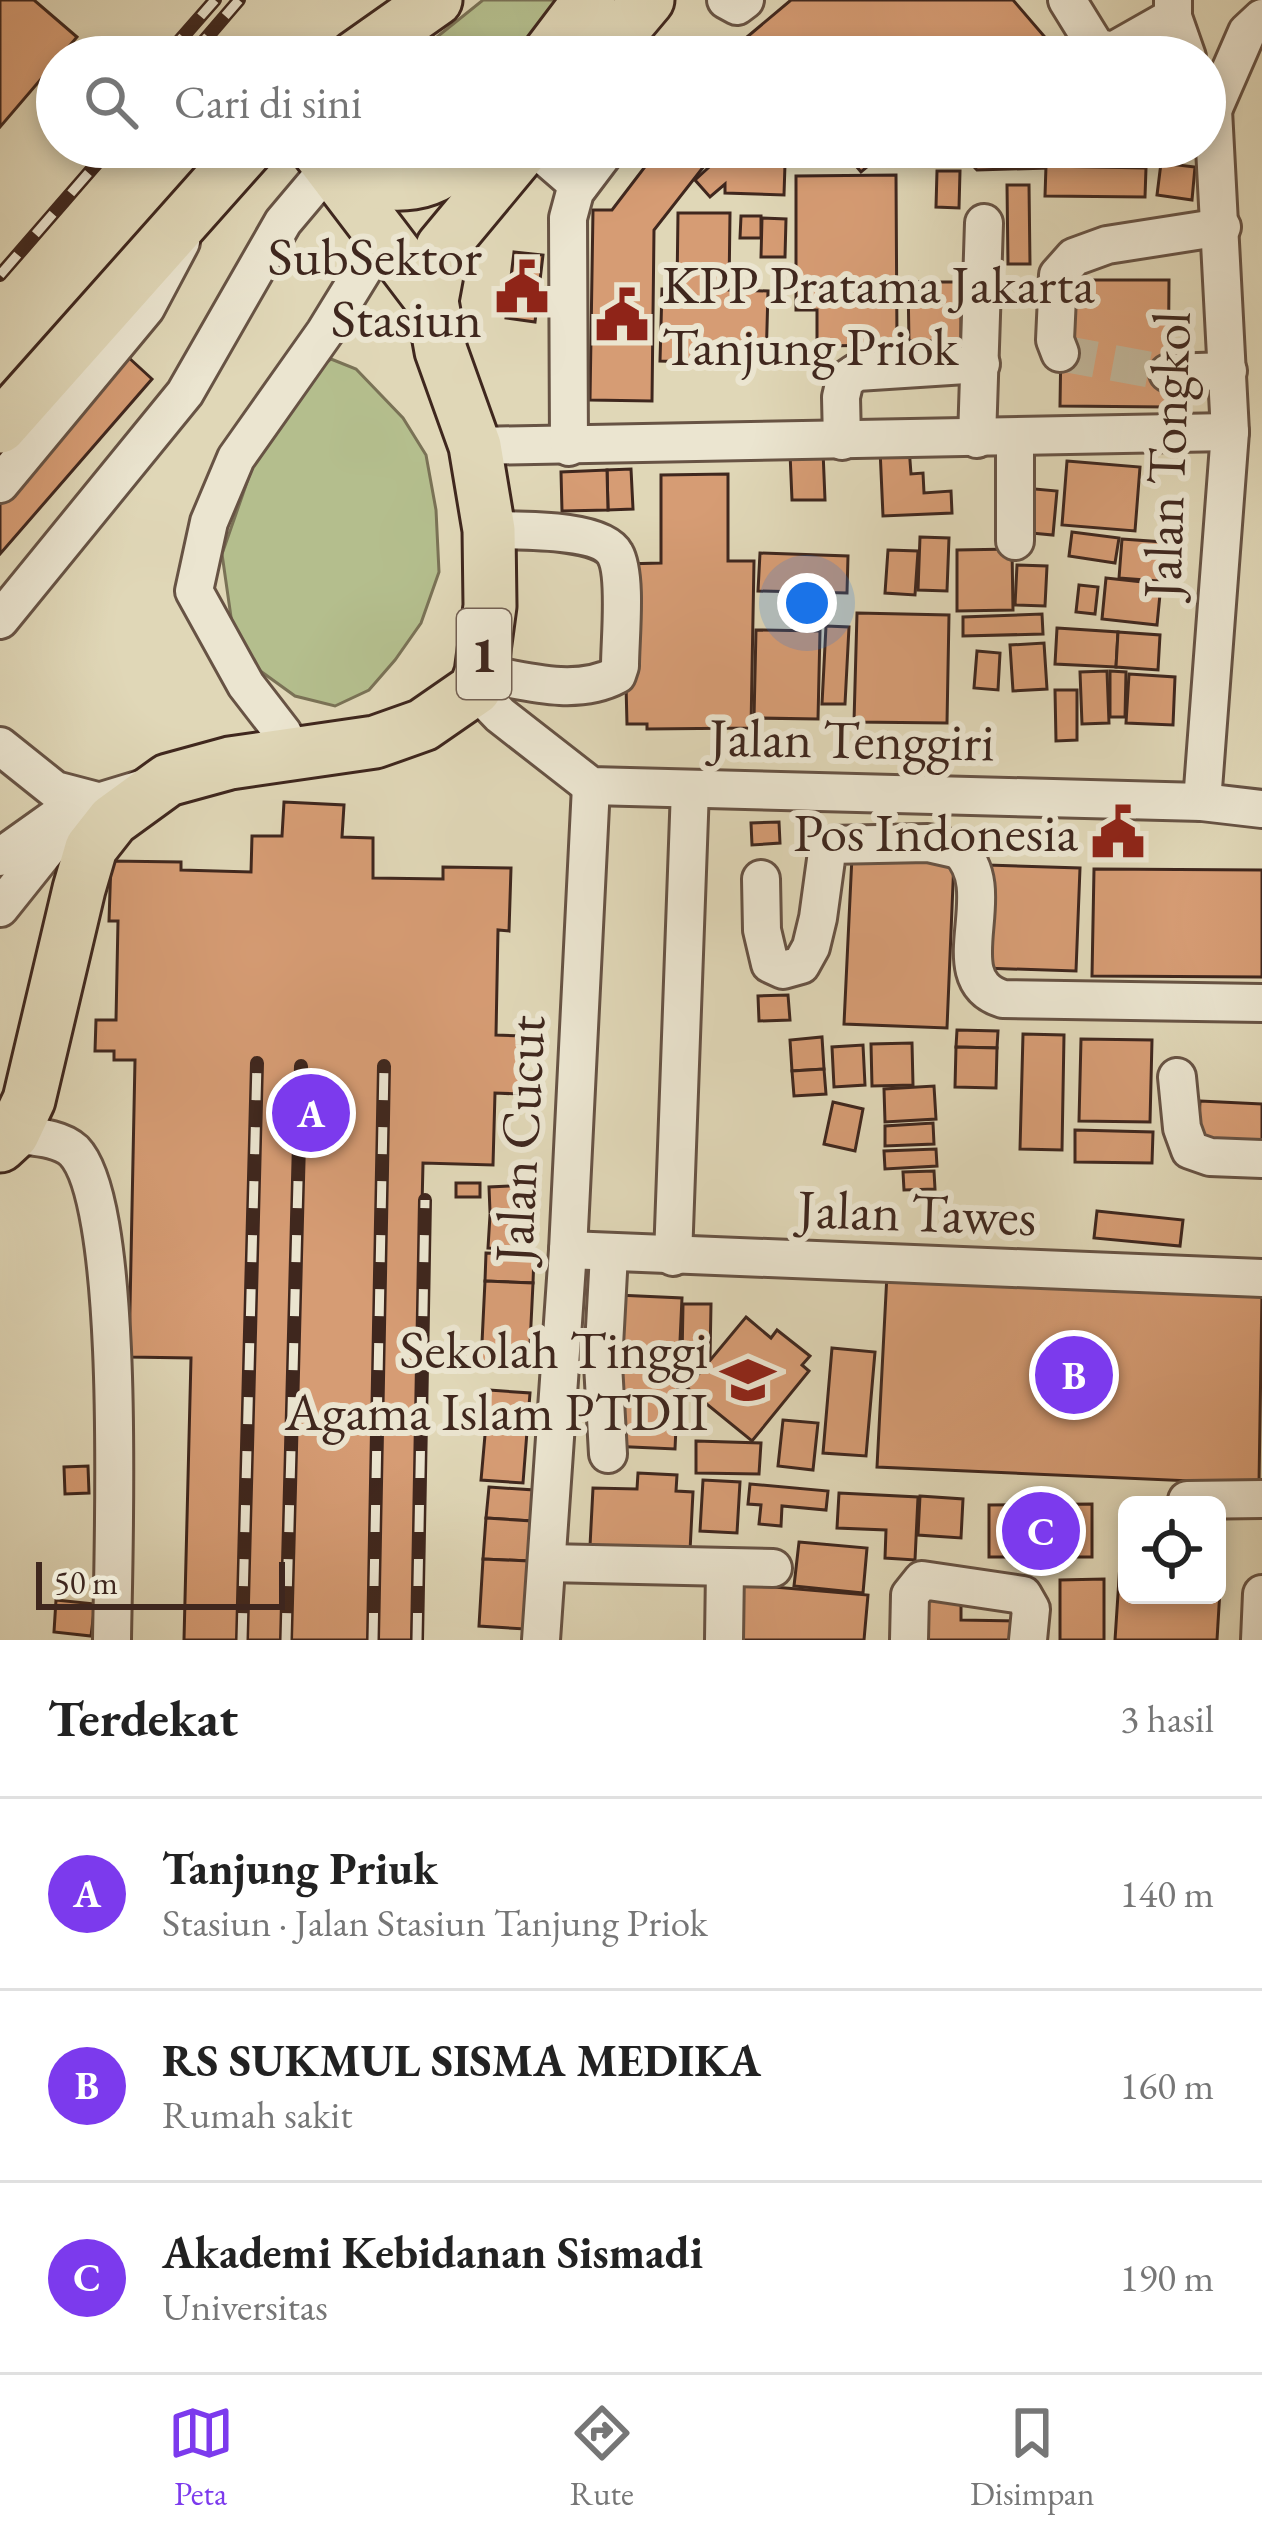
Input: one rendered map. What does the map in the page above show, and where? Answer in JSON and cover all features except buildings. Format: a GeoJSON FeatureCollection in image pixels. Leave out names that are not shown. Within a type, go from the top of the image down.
{"type":"FeatureCollection","features":[{"type":"Feature","properties":{"kind":"highway"},"geometry":{"type":"LineString","coordinates":[[385,36],[436,0]]}},
{"type":"Feature","properties":{"kind":"highway"},"geometry":{"type":"LineString","coordinates":[[562,36],[589,0]]}},
{"type":"Feature","properties":{"kind":"highway"},"geometry":{"type":"LineString","coordinates":[[618,36],[648,0]]}},
{"type":"Feature","properties":{"kind":"highway"},"geometry":{"type":"LineString","coordinates":[[0,428],[229,168]]}},
{"type":"Feature","properties":{"kind":"highway"},"geometry":{"type":"LineString","coordinates":[[333,168],[432,301]]}},
{"type":"Feature","properties":{"kind":"highway"},"geometry":{"type":"LineString","coordinates":[[342,168],[384,185],[410,184],[453,168]]}},
{"type":"Feature","properties":{"kind":"highway","name":"1"},"geometry":{"type":"LineString","coordinates":[[7,1140],[29,1100],[91,848],[113,820],[168,780],[230,763],[375,742],[423,725],[478,681],[490,606],[489,530],[475,446],[441,351],[432,301],[442,247],[512,168]]}},
{"type":"Feature","properties":{"kind":"street"},"geometry":{"type":"LineString","coordinates":[[726,0],[737,6],[745,0]]}},
{"type":"Feature","properties":{"kind":"street"},"geometry":{"type":"LineString","coordinates":[[1067,0],[1089,36]]}},
{"type":"Feature","properties":{"kind":"street"},"geometry":{"type":"LineString","coordinates":[[1134,36],[1173,9]]}},
{"type":"Feature","properties":{"kind":"street","name":"Jalan Tongkol"},"geometry":{"type":"LineString","coordinates":[[1226,71],[1247,32],[1262,18]]}},
{"type":"Feature","properties":{"kind":"street"},"geometry":{"type":"LineString","coordinates":[[0,620],[185,393],[283,223],[325,168]]}},
{"type":"Feature","properties":{"kind":"street"},"geometry":{"type":"LineString","coordinates":[[556,168],[579,186]]}},
{"type":"Feature","properties":{"kind":"street"},"geometry":{"type":"LineString","coordinates":[[569,447],[568,218],[579,186],[593,168]]}},
{"type":"Feature","properties":{"kind":"street","name":"Jalan Tongkol"},"geometry":{"type":"LineString","coordinates":[[1202,802],[1230,432],[1216,168]]}},
{"type":"Feature","properties":{"kind":"street"},"geometry":{"type":"LineString","coordinates":[[0,484],[146,308],[203,195]]}},
{"type":"Feature","properties":{"kind":"street"},"geometry":{"type":"LineString","coordinates":[[977,439],[984,223]]}},
{"type":"Feature","properties":{"kind":"street"},"geometry":{"type":"LineString","coordinates":[[1060,353],[1054,340],[1058,275],[1074,257],[1107,245],[1222,227]]}},
{"type":"Feature","properties":{"kind":"street"},"geometry":{"type":"LineString","coordinates":[[291,756],[283,733],[246,685],[194,591],[209,522],[236,458],[325,332],[384,236]]}},
{"type":"Feature","properties":{"kind":"street"},"geometry":{"type":"LineString","coordinates":[[842,440],[841,397],[845,380],[857,372],[981,364]]}},
{"type":"Feature","properties":{"kind":"street"},"geometry":{"type":"LineString","coordinates":[[1168,373],[1228,371]]}},
{"type":"Feature","properties":{"kind":"street"},"geometry":{"type":"LineString","coordinates":[[475,446],[1230,432]]}},
{"type":"Feature","properties":{"kind":"street"},"geometry":{"type":"LineString","coordinates":[[1015,438],[1015,541]]}},
{"type":"Feature","properties":{"kind":"street"},"geometry":{"type":"LineString","coordinates":[[478,681],[554,687],[607,680],[617,675],[620,666],[619,573],[617,557],[608,545],[564,533],[489,530]]}},
{"type":"Feature","properties":{"kind":"street"},"geometry":{"type":"LineString","coordinates":[[478,681],[500,715],[591,786]]}},
{"type":"Feature","properties":{"kind":"street"},"geometry":{"type":"LineString","coordinates":[[0,746],[55,790],[100,801]]}},
{"type":"Feature","properties":{"kind":"street"},"geometry":{"type":"LineString","coordinates":[[0,857],[47,821],[168,780]]}},
{"type":"Feature","properties":{"kind":"street","name":"Jalan Tenggiri"},"geometry":{"type":"LineString","coordinates":[[591,786],[1202,802],[1262,809]]}},
{"type":"Feature","properties":{"kind":"street","name":"Jalan Cucut"},"geometry":{"type":"LineString","coordinates":[[541,1640],[568,1250],[591,786]]}},
{"type":"Feature","properties":{"kind":"street"},"geometry":{"type":"LineString","coordinates":[[673,1257],[689,789]]}},
{"type":"Feature","properties":{"kind":"street"},"geometry":{"type":"LineString","coordinates":[[761,880],[762,930],[770,964],[783,970],[801,964],[818,918],[828,845],[818,792]]}},
{"type":"Feature","properties":{"kind":"street"},"geometry":{"type":"LineString","coordinates":[[0,908],[56,838],[100,801]]}},
{"type":"Feature","properties":{"kind":"street"},"geometry":{"type":"LineString","coordinates":[[828,845],[928,843],[959,850],[976,873],[976,982],[988,994],[1003,999],[1262,1003]]}},
{"type":"Feature","properties":{"kind":"street"},"geometry":{"type":"LineString","coordinates":[[1177,1077],[1182,1129],[1190,1150],[1210,1157],[1262,1159]]}},
{"type":"Feature","properties":{"kind":"street"},"geometry":{"type":"LineString","coordinates":[[7,1140],[57,1141],[76,1152],[92,1190],[106,1273],[115,1393],[112,1640]]}},
{"type":"Feature","properties":{"kind":"street","name":"Jalan Tawes"},"geometry":{"type":"LineString","coordinates":[[568,1250],[1262,1279]]}},
{"type":"Feature","properties":{"kind":"street"},"geometry":{"type":"LineString","coordinates":[[608,1454],[603,1364],[609,1254]]}},
{"type":"Feature","properties":{"kind":"street"},"geometry":{"type":"LineString","coordinates":[[560,1365],[603,1364]]}},
{"type":"Feature","properties":{"kind":"street"},"geometry":{"type":"LineString","coordinates":[[1226,1499],[1262,1499]]}},
{"type":"Feature","properties":{"kind":"street"},"geometry":{"type":"LineString","coordinates":[[547,1563],[773,1568]]}},
{"type":"Feature","properties":{"kind":"street"},"geometry":{"type":"LineString","coordinates":[[724,1640],[725,1569]]}},
{"type":"Feature","properties":{"kind":"street"},"geometry":{"type":"LineString","coordinates":[[909,1640],[910,1594],[922,1580],[1023,1595],[1030,1609],[1028,1640]]}},
{"type":"Feature","properties":{"kind":"street"},"geometry":{"type":"LineString","coordinates":[[1260,1640],[1262,1594]]}},
{"type":"Feature","properties":{"kind":"green space"},"geometry":{"type":"Polygon","coordinates":[[[483,0],[572,0],[543,36],[438,36],[483,0]]]}},
{"type":"Feature","properties":{"kind":"green space"},"geometry":{"type":"Polygon","coordinates":[[[331,359],[356,369],[403,418],[426,455],[436,510],[439,572],[421,623],[395,660],[369,690],[335,706],[295,696],[248,662],[232,624],[222,554],[253,465],[303,380],[331,359]]]}},
{"type":"Feature","properties":{"kind":"tunnel"},"geometry":{"type":"LineString","coordinates":[[1060,353],[1168,373]]}},
{"type":"Feature","properties":{"kind":"railway"},"geometry":{"type":"LineString","coordinates":[[183,36],[215,0]]}},
{"type":"Feature","properties":{"kind":"railway"},"geometry":{"type":"LineString","coordinates":[[208,36],[239,0]]}},
{"type":"Feature","properties":{"kind":"railway"},"geometry":{"type":"LineString","coordinates":[[0,275],[93,168]]}},
{"type":"Feature","properties":{"kind":"railway"},"geometry":{"type":"LineString","coordinates":[[242,1640],[257,1063]]}},
{"type":"Feature","properties":{"kind":"railway"},"geometry":{"type":"LineString","coordinates":[[286,1640],[301,1066]]}},
{"type":"Feature","properties":{"kind":"railway"},"geometry":{"type":"LineString","coordinates":[[373,1640],[384,1066]]}},
{"type":"Feature","properties":{"kind":"railway"},"geometry":{"type":"LineString","coordinates":[[417,1640],[425,1200]]}},
{"type":"Feature","properties":{"kind":"place","name":"SubSektor Stasiun"},"geometry":{"type":"Point","coordinates":[522,287]}},
{"type":"Feature","properties":{"kind":"place","name":"KPP Pratama Jakarta Tanjung Priok"},"geometry":{"type":"Point","coordinates":[622,315]}},
{"type":"Feature","properties":{"kind":"place","name":"Pos Indonesia"},"geometry":{"type":"Point","coordinates":[1118,832]}},
{"type":"Feature","properties":{"kind":"place","name":"Tanjung Priuk"},"geometry":{"type":"Point","coordinates":[311,1113]}},
{"type":"Feature","properties":{"kind":"place","name":"RS SUKMUL SISMA MEDIKA"},"geometry":{"type":"Point","coordinates":[1074,1375]}},
{"type":"Feature","properties":{"kind":"place","name":"Sekolah Tinggi Agama Islam PTDII"},"geometry":{"type":"Point","coordinates":[748,1380]}},
{"type":"Feature","properties":{"kind":"place","name":"Akademi Kebidanan Sismadi"},"geometry":{"type":"Point","coordinates":[1041,1531]}}]}
